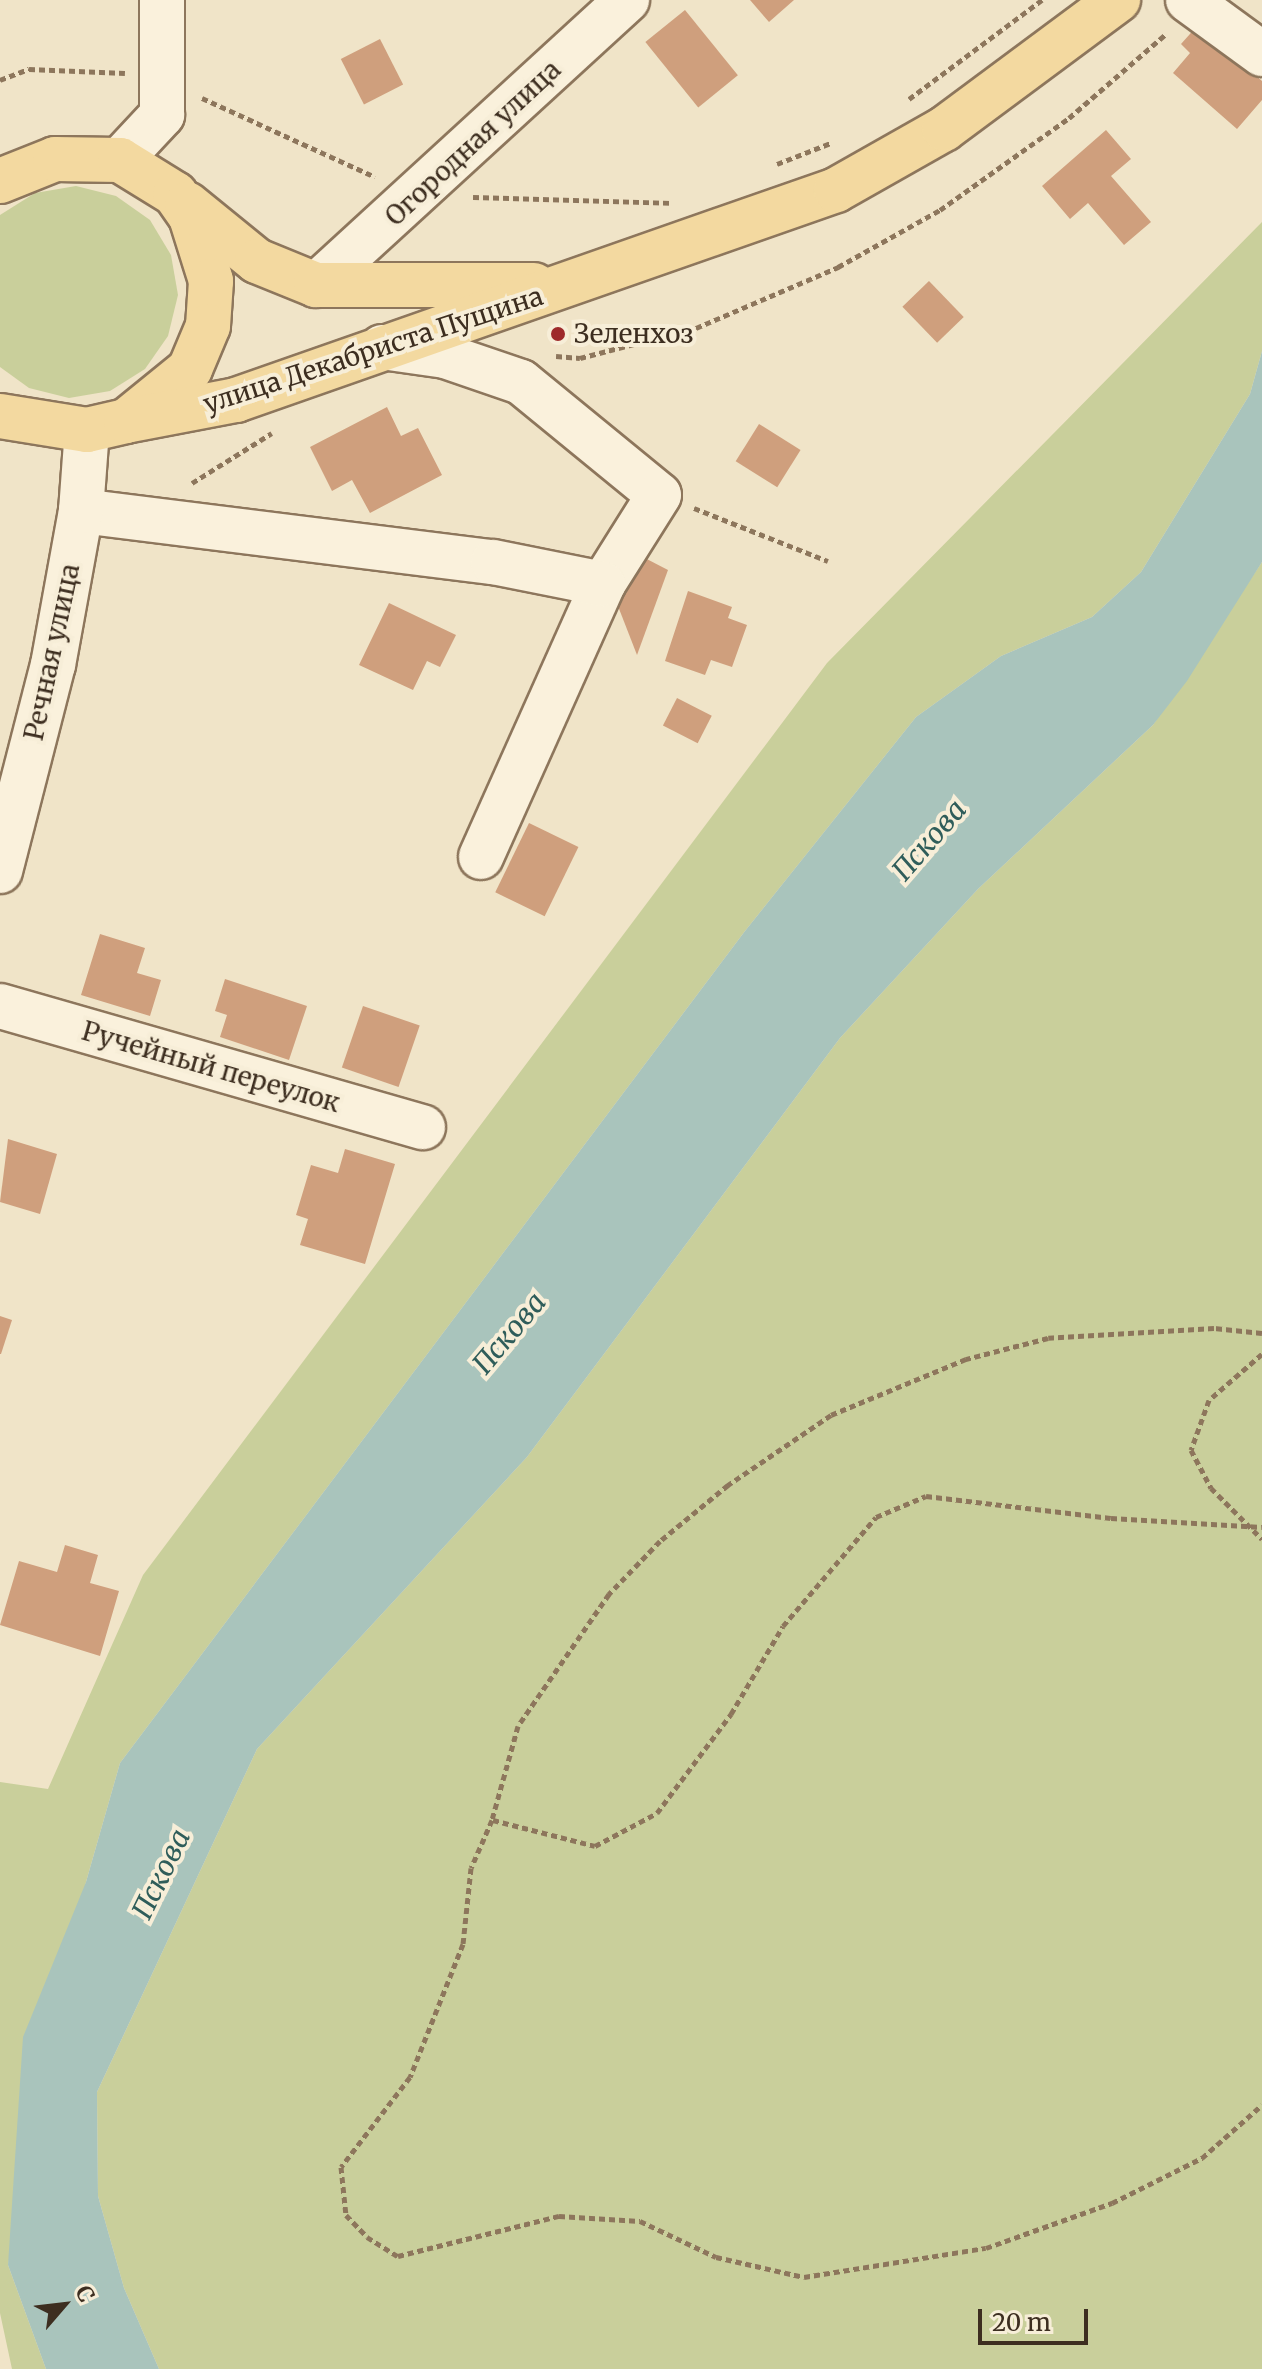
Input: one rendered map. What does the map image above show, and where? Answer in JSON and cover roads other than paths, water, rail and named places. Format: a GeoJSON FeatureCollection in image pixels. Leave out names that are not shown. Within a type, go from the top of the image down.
{"type":"FeatureCollection","features":[{"type":"Feature","properties":{"kind":"main road","name":"улица Декабриста Пущина"},"geometry":{"type":"LineString","coordinates":[[0,416],[107,426],[236,400],[382,347],[572,285],[836,190],[944,129],[1118,0]]}},
{"type":"Feature","properties":{"kind":"main road"},"geometry":{"type":"LineString","coordinates":[[0,181],[55,159],[120,160]]}},
{"type":"Feature","properties":{"kind":"main road","name":"улица Декабриста Пущина"},"geometry":{"type":"LineString","coordinates":[[120,160],[175,194],[257,261],[316,285],[572,285]]}},
{"type":"Feature","properties":{"kind":"main road"},"geometry":{"type":"LineString","coordinates":[[107,426],[190,369],[208,326],[211,281],[203,245],[175,194]]}},
{"type":"Feature","properties":{"kind":"street"},"geometry":{"type":"LineString","coordinates":[[120,160],[162,115],[165,82],[162,0]]}},
{"type":"Feature","properties":{"kind":"street","name":"Огородная улица"},"geometry":{"type":"LineString","coordinates":[[316,285],[418,196],[627,0]]}},
{"type":"Feature","properties":{"kind":"street"},"geometry":{"type":"LineString","coordinates":[[1188,0],[1262,54]]}},
{"type":"Feature","properties":{"kind":"street"},"geometry":{"type":"LineString","coordinates":[[382,347],[445,356],[521,382],[659,495],[603,584],[481,857]]}},
{"type":"Feature","properties":{"kind":"street","name":"Речная улица"},"geometry":{"type":"LineString","coordinates":[[0,871],[53,665],[81,511],[107,426]]}},
{"type":"Feature","properties":{"kind":"street"},"geometry":{"type":"LineString","coordinates":[[81,511],[493,562],[603,584]]}},
{"type":"Feature","properties":{"kind":"street","name":"Ручейный переулок"},"geometry":{"type":"LineString","coordinates":[[0,1006],[423,1127]]}},
{"type":"Feature","properties":{"kind":"water","name":"Пскова"},"geometry":{"type":"Polygon","coordinates":[[[1262,351],[1262,562],[1187,681],[1153,725],[978,889],[840,1038],[527,1457],[257,1749],[97,2092],[98,2196],[124,2288],[159,2369],[46,2369],[8,2265],[23,2037],[86,1882],[120,1763],[745,931],[916,717],[1001,656],[1092,617],[1141,572],[1250,394],[1262,351]]]}},
{"type":"Feature","properties":{"kind":"place","name":"Зеленхоз"},"geometry":{"type":"Point","coordinates":[558,334]}}]}
